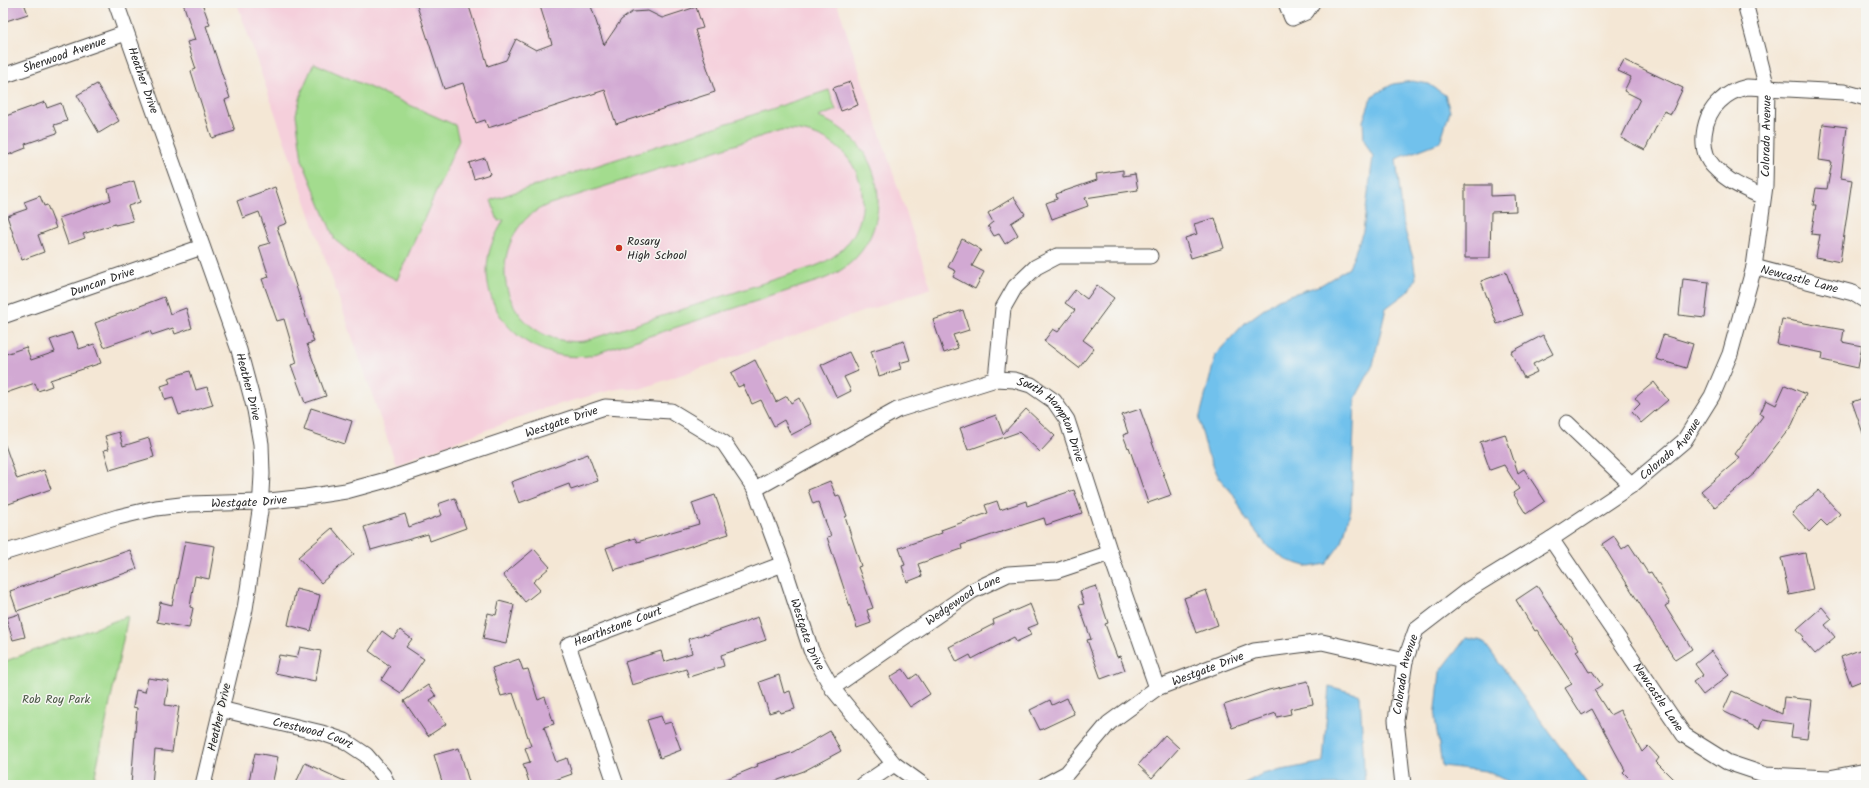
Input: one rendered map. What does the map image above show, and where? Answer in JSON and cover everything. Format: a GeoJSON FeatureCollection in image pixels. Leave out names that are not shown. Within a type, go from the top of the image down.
{"type":"FeatureCollection","features":[{"type":"Feature","properties":{"kind":"street","name":"Heather Drive"},"geometry":{"type":"LineString","coordinates":[[116,3],[239,350],[255,410],[261,444],[260,502],[245,609],[203,785]]}},
{"type":"Feature","properties":{"kind":"street"},"geometry":{"type":"LineString","coordinates":[[1286,3],[1292,18],[1306,12],[1312,3]]}},
{"type":"Feature","properties":{"kind":"street","name":"Colorado Avenue"},"geometry":{"type":"LineString","coordinates":[[1403,785],[1396,720],[1405,661],[1416,630],[1468,590],[1551,539],[1632,485],[1684,441],[1712,396],[1730,354],[1754,268],[1765,186],[1767,88],[1745,3]]}},
{"type":"Feature","properties":{"kind":"street","name":"Sherwood Avenue"},"geometry":{"type":"LineString","coordinates":[[3,76],[126,33]]}},
{"type":"Feature","properties":{"kind":"street"},"geometry":{"type":"LineString","coordinates":[[1763,197],[1734,184],[1713,167],[1704,150],[1706,123],[1719,101],[1742,88],[1844,92],[1866,98]]}},
{"type":"Feature","properties":{"kind":"street","name":"Duncan Drive"},"geometry":{"type":"LineString","coordinates":[[3,316],[202,247]]}},
{"type":"Feature","properties":{"kind":"street"},"geometry":{"type":"LineString","coordinates":[[996,379],[1003,308],[1015,287],[1036,267],[1057,256],[1150,256]]}},
{"type":"Feature","properties":{"kind":"street","name":"Newcastle Lane"},"geometry":{"type":"LineString","coordinates":[[1754,268],[1853,293],[1866,301]]}},
{"type":"Feature","properties":{"kind":"street","name":"South Hampton Drive"},"geometry":{"type":"LineString","coordinates":[[755,489],[897,410],[996,379],[1014,380],[1031,385],[1054,401],[1067,420],[1110,553],[1157,688]]}},
{"type":"Feature","properties":{"kind":"street","name":"Westgate Drive"},"geometry":{"type":"LineString","coordinates":[[3,553],[118,517],[156,508],[189,504],[260,502],[346,491],[390,479],[605,407],[671,412],[724,443],[755,489],[783,564],[811,650],[832,688],[894,764],[923,785]]}},
{"type":"Feature","properties":{"kind":"street"},"geometry":{"type":"LineString","coordinates":[[1567,423],[1632,485]]}},
{"type":"Feature","properties":{"kind":"street","name":"Newcastle Lane"},"geometry":{"type":"LineString","coordinates":[[1551,539],[1684,735],[1727,762],[1766,775],[1829,778],[1866,771]]}},
{"type":"Feature","properties":{"kind":"street","name":"Wedgewood Lane"},"geometry":{"type":"LineString","coordinates":[[832,688],[972,591],[1008,574],[1056,571],[1110,553]]}},
{"type":"Feature","properties":{"kind":"street","name":"Hearthstone Court"},"geometry":{"type":"LineString","coordinates":[[616,785],[568,644],[783,564]]}},
{"type":"Feature","properties":{"kind":"street","name":"Westgate Drive"},"geometry":{"type":"LineString","coordinates":[[1045,785],[1067,773],[1109,723],[1157,688],[1254,651],[1322,642],[1405,661]]}},
{"type":"Feature","properties":{"kind":"street","name":"Crestwood Court"},"geometry":{"type":"LineString","coordinates":[[220,710],[322,733],[345,741],[366,755],[383,775],[388,785]]}},
{"type":"Feature","properties":{"kind":"street"},"geometry":{"type":"LineString","coordinates":[[864,785],[894,764]]}},
{"type":"Feature","properties":{"kind":"shaded area","name":"Rosary High School"},"geometry":{"type":"Polygon","coordinates":[[[237,3],[837,3],[931,288],[640,389],[625,388],[612,390],[542,409],[396,464],[237,3]]]}},
{"type":"Feature","properties":{"kind":"green space"},"geometry":{"type":"Polygon","coordinates":[[[314,63],[455,125],[459,140],[397,280],[365,264],[335,240],[302,160],[296,114],[303,88],[314,63]]]}},
{"type":"Feature","properties":{"kind":"green space"},"geometry":{"type":"Polygon","coordinates":[[[829,90],[836,110],[818,117],[843,131],[862,150],[874,173],[878,198],[875,223],[865,247],[847,266],[821,280],[588,356],[567,356],[546,351],[528,343],[512,330],[499,314],[491,296],[487,275],[490,249],[504,220],[498,221],[491,200],[829,90]],[[781,130],[550,204],[539,209],[529,216],[517,230],[507,255],[505,275],[509,294],[517,310],[529,325],[545,335],[564,341],[585,341],[813,267],[838,253],[854,233],[862,211],[861,187],[852,165],[836,146],[812,134],[781,130]]]}},
{"type":"Feature","properties":{"kind":"green space","name":"Rob Roy Park"},"geometry":{"type":"Polygon","coordinates":[[[128,616],[93,785],[3,785],[3,662],[128,616]]]}},
{"type":"Feature","properties":{"kind":"water"},"geometry":{"type":"Polygon","coordinates":[[[1412,81],[1429,84],[1445,95],[1450,111],[1440,142],[1396,159],[1404,227],[1413,258],[1416,278],[1410,290],[1386,308],[1373,365],[1355,399],[1351,509],[1342,542],[1326,564],[1309,567],[1286,560],[1268,547],[1245,518],[1234,495],[1219,478],[1207,452],[1199,420],[1216,354],[1245,323],[1278,299],[1321,285],[1349,268],[1363,231],[1373,157],[1364,140],[1363,121],[1372,96],[1393,84],[1412,81]]]}},
{"type":"Feature","properties":{"kind":"water"},"geometry":{"type":"Polygon","coordinates":[[[1466,638],[1483,641],[1588,785],[1515,785],[1486,771],[1442,766],[1435,718],[1440,672],[1466,638]]]}},
{"type":"Feature","properties":{"kind":"water"},"geometry":{"type":"Polygon","coordinates":[[[1329,686],[1360,695],[1365,785],[1241,785],[1262,774],[1323,762],[1329,686]]]}},
{"type":"Feature","properties":{"kind":"building"},"geometry":{"type":"Polygon","coordinates":[[[3,3],[24,3],[28,14],[3,22],[3,3]]]}},
{"type":"Feature","properties":{"kind":"building"},"geometry":{"type":"Polygon","coordinates":[[[183,3],[202,3],[210,25],[206,26],[230,98],[225,100],[235,131],[212,138],[191,71],[196,69],[187,42],[195,40],[183,3]]]}},
{"type":"Feature","properties":{"kind":"building"},"geometry":{"type":"Polygon","coordinates":[[[416,3],[468,3],[488,66],[506,60],[516,39],[536,50],[552,44],[539,3],[590,3],[604,45],[621,20],[632,12],[648,11],[662,18],[696,7],[703,28],[695,30],[715,92],[616,124],[605,90],[488,128],[485,120],[476,123],[463,83],[444,89],[416,3]]]}},
{"type":"Feature","properties":{"kind":"building"},"geometry":{"type":"Polygon","coordinates":[[[1624,60],[1683,88],[1671,114],[1664,111],[1645,150],[1621,138],[1640,99],[1624,91],[1631,77],[1618,71],[1624,60]]]}},
{"type":"Feature","properties":{"kind":"building"},"geometry":{"type":"Polygon","coordinates":[[[850,82],[858,105],[841,111],[833,88],[850,82]]]}},
{"type":"Feature","properties":{"kind":"building"},"geometry":{"type":"Polygon","coordinates":[[[97,84],[119,121],[99,133],[77,95],[97,84]]]}},
{"type":"Feature","properties":{"kind":"building"},"geometry":{"type":"Polygon","coordinates":[[[45,102],[47,108],[61,103],[67,121],[54,125],[57,133],[25,144],[26,148],[3,157],[3,117],[45,102]]]}},
{"type":"Feature","properties":{"kind":"building"},"geometry":{"type":"Polygon","coordinates":[[[1823,124],[1847,127],[1841,178],[1852,180],[1840,262],[1816,257],[1820,235],[1811,234],[1816,205],[1813,205],[1816,188],[1827,189],[1832,162],[1819,160],[1823,124]]]}},
{"type":"Feature","properties":{"kind":"building"},"geometry":{"type":"Polygon","coordinates":[[[485,158],[490,174],[474,179],[469,163],[485,158]]]}},
{"type":"Feature","properties":{"kind":"building"},"geometry":{"type":"Polygon","coordinates":[[[1123,170],[1123,176],[1135,174],[1138,190],[1085,198],[1088,206],[1052,219],[1046,203],[1057,199],[1056,194],[1097,180],[1096,174],[1123,170]]]}},
{"type":"Feature","properties":{"kind":"building"},"geometry":{"type":"Polygon","coordinates":[[[134,181],[140,202],[128,206],[133,221],[115,224],[83,234],[85,238],[68,244],[59,218],[111,200],[108,189],[134,181]]]}},
{"type":"Feature","properties":{"kind":"building"},"geometry":{"type":"Polygon","coordinates":[[[1465,185],[1491,185],[1491,196],[1515,195],[1516,211],[1491,212],[1490,258],[1465,258],[1465,185]]]}},
{"type":"Feature","properties":{"kind":"building"},"geometry":{"type":"Polygon","coordinates":[[[275,187],[287,223],[277,227],[314,342],[307,344],[326,396],[305,403],[291,365],[297,363],[284,319],[277,321],[262,279],[269,277],[259,246],[270,243],[259,212],[243,218],[237,201],[275,187]]]}},
{"type":"Feature","properties":{"kind":"building"},"geometry":{"type":"Polygon","coordinates":[[[40,196],[44,206],[47,205],[56,228],[38,235],[44,252],[22,260],[7,216],[27,209],[24,202],[40,196]]]}},
{"type":"Feature","properties":{"kind":"building"},"geometry":{"type":"Polygon","coordinates":[[[1014,197],[1025,214],[1011,223],[1018,235],[1005,244],[999,234],[994,236],[988,226],[993,222],[988,213],[1014,197]]]}},
{"type":"Feature","properties":{"kind":"building"},"geometry":{"type":"Polygon","coordinates":[[[1215,218],[1224,248],[1191,258],[1185,238],[1197,234],[1194,224],[1215,218]]]}},
{"type":"Feature","properties":{"kind":"building"},"geometry":{"type":"Polygon","coordinates":[[[962,239],[981,250],[972,266],[984,272],[975,289],[953,277],[956,271],[948,267],[962,239]]]}},
{"type":"Feature","properties":{"kind":"building"},"geometry":{"type":"Polygon","coordinates":[[[1506,272],[1522,315],[1497,324],[1481,281],[1506,272]]]}},
{"type":"Feature","properties":{"kind":"building"},"geometry":{"type":"Polygon","coordinates":[[[1683,279],[1709,282],[1705,318],[1679,315],[1683,279]]]}},
{"type":"Feature","properties":{"kind":"building"},"geometry":{"type":"Polygon","coordinates":[[[1097,285],[1114,298],[1083,340],[1094,348],[1079,368],[1044,341],[1053,329],[1058,332],[1075,310],[1065,303],[1075,290],[1087,299],[1097,285]]]}},
{"type":"Feature","properties":{"kind":"building"},"geometry":{"type":"Polygon","coordinates":[[[164,297],[170,314],[186,308],[192,328],[175,334],[173,328],[152,335],[150,331],[104,347],[95,323],[164,297]]]}},
{"type":"Feature","properties":{"kind":"building"},"geometry":{"type":"Polygon","coordinates":[[[963,310],[969,330],[953,335],[958,348],[944,353],[933,320],[963,310]]]}},
{"type":"Feature","properties":{"kind":"building"},"geometry":{"type":"Polygon","coordinates":[[[1782,319],[1844,330],[1842,342],[1862,346],[1858,368],[1822,360],[1823,353],[1777,344],[1782,319]]]}},
{"type":"Feature","properties":{"kind":"building"},"geometry":{"type":"Polygon","coordinates":[[[73,332],[79,349],[94,344],[101,363],[50,380],[52,386],[38,391],[35,383],[3,394],[3,355],[26,347],[31,360],[55,352],[50,340],[73,332]]]}},
{"type":"Feature","properties":{"kind":"building"},"geometry":{"type":"Polygon","coordinates":[[[1543,335],[1553,354],[1533,364],[1537,372],[1524,378],[1511,352],[1543,335]]]}},
{"type":"Feature","properties":{"kind":"building"},"geometry":{"type":"Polygon","coordinates":[[[1663,335],[1693,344],[1686,368],[1656,359],[1663,335]]]}},
{"type":"Feature","properties":{"kind":"building"},"geometry":{"type":"Polygon","coordinates":[[[904,341],[910,360],[899,363],[901,369],[879,376],[871,351],[904,341]]]}},
{"type":"Feature","properties":{"kind":"building"},"geometry":{"type":"Polygon","coordinates":[[[849,352],[858,371],[844,377],[851,391],[837,398],[821,365],[849,352]]]}},
{"type":"Feature","properties":{"kind":"building"},"geometry":{"type":"Polygon","coordinates":[[[755,360],[776,402],[787,396],[791,403],[799,398],[812,424],[791,435],[784,420],[774,426],[761,400],[752,404],[743,385],[738,387],[731,373],[755,360]]]}},
{"type":"Feature","properties":{"kind":"building"},"geometry":{"type":"Polygon","coordinates":[[[190,371],[196,390],[207,387],[213,405],[179,415],[173,398],[165,400],[161,386],[170,383],[168,378],[190,371]]]}},
{"type":"Feature","properties":{"kind":"building"},"geometry":{"type":"Polygon","coordinates":[[[1654,382],[1668,400],[1641,423],[1632,412],[1640,404],[1635,398],[1654,382]]]}},
{"type":"Feature","properties":{"kind":"building"},"geometry":{"type":"Polygon","coordinates":[[[1785,385],[1806,394],[1792,425],[1755,473],[1715,507],[1701,491],[1740,458],[1735,454],[1763,416],[1760,414],[1766,400],[1776,405],[1785,385]]]}},
{"type":"Feature","properties":{"kind":"building"},"geometry":{"type":"Polygon","coordinates":[[[1866,397],[1866,436],[1864,436],[1852,402],[1866,397]]]}},
{"type":"Feature","properties":{"kind":"building"},"geometry":{"type":"Polygon","coordinates":[[[311,408],[352,421],[345,444],[304,430],[311,408]]]}},
{"type":"Feature","properties":{"kind":"building"},"geometry":{"type":"Polygon","coordinates":[[[1026,409],[1055,436],[1040,452],[1019,432],[968,450],[960,428],[996,415],[1003,434],[1026,409]]]}},
{"type":"Feature","properties":{"kind":"building"},"geometry":{"type":"Polygon","coordinates":[[[1140,409],[1171,495],[1148,503],[1129,447],[1128,448],[1123,435],[1128,433],[1122,415],[1140,409]]]}},
{"type":"Feature","properties":{"kind":"building"},"geometry":{"type":"Polygon","coordinates":[[[119,432],[123,446],[149,438],[154,457],[110,470],[104,450],[109,449],[105,436],[119,432]]]}},
{"type":"Feature","properties":{"kind":"building"},"geometry":{"type":"Polygon","coordinates":[[[1505,434],[1518,473],[1524,469],[1545,501],[1526,514],[1513,493],[1519,489],[1504,465],[1490,470],[1480,442],[1505,434]]]}},
{"type":"Feature","properties":{"kind":"building"},"geometry":{"type":"Polygon","coordinates":[[[3,445],[5,445],[17,479],[44,470],[51,489],[3,506],[3,445]]]}},
{"type":"Feature","properties":{"kind":"building"},"geometry":{"type":"Polygon","coordinates":[[[588,454],[598,481],[571,490],[569,484],[519,503],[511,482],[588,454]]]}},
{"type":"Feature","properties":{"kind":"building"},"geometry":{"type":"Polygon","coordinates":[[[830,481],[836,496],[839,495],[847,516],[845,517],[861,566],[858,567],[873,608],[867,610],[871,623],[857,628],[827,537],[831,536],[818,502],[813,504],[808,490],[830,481]]]}},
{"type":"Feature","properties":{"kind":"building"},"geometry":{"type":"Polygon","coordinates":[[[1074,490],[1082,513],[1046,525],[1044,518],[961,545],[962,549],[918,564],[922,576],[907,582],[902,566],[905,565],[899,548],[942,533],[941,530],[988,513],[985,505],[997,501],[1000,510],[1026,501],[1027,506],[1074,490]]]}},
{"type":"Feature","properties":{"kind":"building"},"geometry":{"type":"Polygon","coordinates":[[[1819,490],[1840,514],[1827,526],[1821,520],[1809,532],[1792,513],[1819,490]]]}},
{"type":"Feature","properties":{"kind":"building"},"geometry":{"type":"Polygon","coordinates":[[[715,495],[729,534],[614,570],[606,548],[635,538],[637,542],[699,524],[692,503],[715,495]]]}},
{"type":"Feature","properties":{"kind":"building"},"geometry":{"type":"Polygon","coordinates":[[[455,498],[466,528],[430,541],[428,534],[371,550],[364,527],[405,514],[409,527],[442,515],[438,504],[455,498]]]}},
{"type":"Feature","properties":{"kind":"building"},"geometry":{"type":"Polygon","coordinates":[[[332,528],[354,554],[321,583],[298,557],[332,528]]]}},
{"type":"Feature","properties":{"kind":"building"},"geometry":{"type":"Polygon","coordinates":[[[1614,536],[1622,549],[1629,544],[1648,573],[1651,572],[1670,603],[1665,606],[1692,649],[1675,660],[1602,544],[1614,536]]]}},
{"type":"Feature","properties":{"kind":"building"},"geometry":{"type":"Polygon","coordinates":[[[185,541],[215,546],[209,579],[195,576],[190,607],[193,608],[189,628],[157,622],[160,602],[172,605],[185,541]]]}},
{"type":"Feature","properties":{"kind":"building"},"geometry":{"type":"Polygon","coordinates":[[[534,549],[550,567],[533,582],[540,590],[525,602],[503,575],[534,549]]]}},
{"type":"Feature","properties":{"kind":"building"},"geometry":{"type":"Polygon","coordinates":[[[130,550],[137,569],[17,611],[10,591],[130,550]]]}},
{"type":"Feature","properties":{"kind":"building"},"geometry":{"type":"Polygon","coordinates":[[[1805,553],[1813,590],[1789,595],[1781,558],[1805,553]]]}},
{"type":"Feature","properties":{"kind":"building"},"geometry":{"type":"Polygon","coordinates":[[[1096,586],[1108,623],[1105,624],[1117,657],[1120,656],[1125,670],[1101,679],[1087,640],[1091,639],[1079,605],[1084,604],[1080,591],[1096,586]]]}},
{"type":"Feature","properties":{"kind":"building"},"geometry":{"type":"Polygon","coordinates":[[[1537,586],[1579,649],[1576,651],[1589,672],[1592,671],[1602,685],[1594,690],[1610,715],[1620,710],[1642,752],[1648,746],[1659,758],[1656,762],[1679,785],[1636,785],[1623,772],[1625,770],[1592,709],[1582,715],[1565,688],[1572,684],[1537,630],[1535,631],[1516,600],[1537,586]]]}},
{"type":"Feature","properties":{"kind":"building"},"geometry":{"type":"Polygon","coordinates":[[[296,589],[320,595],[311,631],[288,625],[296,589]]]}},
{"type":"Feature","properties":{"kind":"building"},"geometry":{"type":"Polygon","coordinates":[[[1206,590],[1218,625],[1196,633],[1184,598],[1206,590]]]}},
{"type":"Feature","properties":{"kind":"building"},"geometry":{"type":"Polygon","coordinates":[[[499,601],[514,605],[506,644],[483,639],[488,613],[496,615],[499,601]]]}},
{"type":"Feature","properties":{"kind":"building"},"geometry":{"type":"Polygon","coordinates":[[[1030,604],[1038,624],[1028,628],[1031,635],[1016,642],[1014,637],[972,659],[970,655],[957,662],[949,647],[994,624],[993,620],[1030,604]]]}},
{"type":"Feature","properties":{"kind":"building"},"geometry":{"type":"Polygon","coordinates":[[[1822,607],[1832,619],[1825,625],[1835,637],[1815,654],[1802,639],[1804,637],[1797,629],[1822,607]]]}},
{"type":"Feature","properties":{"kind":"building"},"geometry":{"type":"Polygon","coordinates":[[[19,614],[25,637],[13,640],[6,618],[19,614]]]}},
{"type":"Feature","properties":{"kind":"building"},"geometry":{"type":"Polygon","coordinates":[[[758,617],[766,640],[721,655],[724,666],[689,677],[686,669],[632,685],[625,662],[661,651],[664,662],[692,653],[688,639],[706,635],[758,617]]]}},
{"type":"Feature","properties":{"kind":"building"},"geometry":{"type":"Polygon","coordinates":[[[400,630],[412,639],[406,647],[424,659],[401,693],[381,680],[390,666],[369,651],[382,631],[393,639],[400,630]]]}},
{"type":"Feature","properties":{"kind":"building"},"geometry":{"type":"Polygon","coordinates":[[[300,647],[321,651],[315,681],[275,673],[279,655],[297,658],[300,647]]]}},
{"type":"Feature","properties":{"kind":"building"},"geometry":{"type":"Polygon","coordinates":[[[1862,649],[1866,662],[1866,679],[1851,685],[1841,657],[1862,649]]]}},
{"type":"Feature","properties":{"kind":"building"},"geometry":{"type":"Polygon","coordinates":[[[1711,651],[1729,675],[1703,695],[1693,682],[1703,675],[1695,664],[1711,651]]]}},
{"type":"Feature","properties":{"kind":"building"},"geometry":{"type":"Polygon","coordinates":[[[519,659],[523,670],[528,669],[538,700],[545,697],[554,724],[544,727],[556,762],[567,758],[572,774],[541,785],[530,785],[523,764],[530,762],[525,748],[531,746],[513,693],[501,696],[492,668],[519,659]]]}},
{"type":"Feature","properties":{"kind":"building"},"geometry":{"type":"Polygon","coordinates":[[[903,669],[910,679],[917,674],[930,694],[910,707],[890,677],[903,669]]]}},
{"type":"Feature","properties":{"kind":"building"},"geometry":{"type":"Polygon","coordinates":[[[779,675],[784,693],[790,691],[795,709],[780,713],[779,710],[769,713],[759,682],[779,675]]]}},
{"type":"Feature","properties":{"kind":"building"},"geometry":{"type":"Polygon","coordinates":[[[148,678],[169,681],[165,705],[179,707],[172,752],[155,750],[152,785],[131,785],[137,708],[133,707],[136,690],[145,692],[148,678]]]}},
{"type":"Feature","properties":{"kind":"building"},"geometry":{"type":"Polygon","coordinates":[[[1308,681],[1313,704],[1290,709],[1291,714],[1277,717],[1276,713],[1232,728],[1224,705],[1269,690],[1308,681]]]}},
{"type":"Feature","properties":{"kind":"building"},"geometry":{"type":"Polygon","coordinates":[[[428,685],[436,696],[430,700],[446,724],[428,736],[404,701],[428,685]]]}},
{"type":"Feature","properties":{"kind":"building"},"geometry":{"type":"Polygon","coordinates":[[[1732,691],[1782,714],[1784,697],[1812,700],[1807,739],[1791,737],[1793,724],[1763,720],[1759,729],[1723,711],[1732,691]]]}},
{"type":"Feature","properties":{"kind":"building"},"geometry":{"type":"Polygon","coordinates":[[[1067,698],[1074,714],[1040,730],[1030,710],[1050,700],[1052,705],[1067,698]]]}},
{"type":"Feature","properties":{"kind":"building"},"geometry":{"type":"Polygon","coordinates":[[[661,716],[664,724],[671,722],[681,750],[660,758],[647,720],[661,716]]]}},
{"type":"Feature","properties":{"kind":"building"},"geometry":{"type":"Polygon","coordinates":[[[830,731],[841,751],[804,771],[764,785],[712,785],[758,766],[757,764],[793,752],[830,731]]]}},
{"type":"Feature","properties":{"kind":"building"},"geometry":{"type":"Polygon","coordinates":[[[1165,735],[1179,748],[1152,778],[1138,765],[1165,735]]]}},
{"type":"Feature","properties":{"kind":"building"},"geometry":{"type":"Polygon","coordinates":[[[459,748],[469,782],[459,785],[443,785],[434,755],[459,748]]]}},
{"type":"Feature","properties":{"kind":"building"},"geometry":{"type":"Polygon","coordinates":[[[255,753],[278,757],[272,785],[248,785],[255,753]]]}},
{"type":"Feature","properties":{"kind":"building"},"geometry":{"type":"Polygon","coordinates":[[[305,763],[353,785],[295,785],[305,763]]]}},
{"type":"Feature","properties":{"kind":"place","name":"Rosary High School"},"geometry":{"type":"Point","coordinates":[619,248]}}]}
